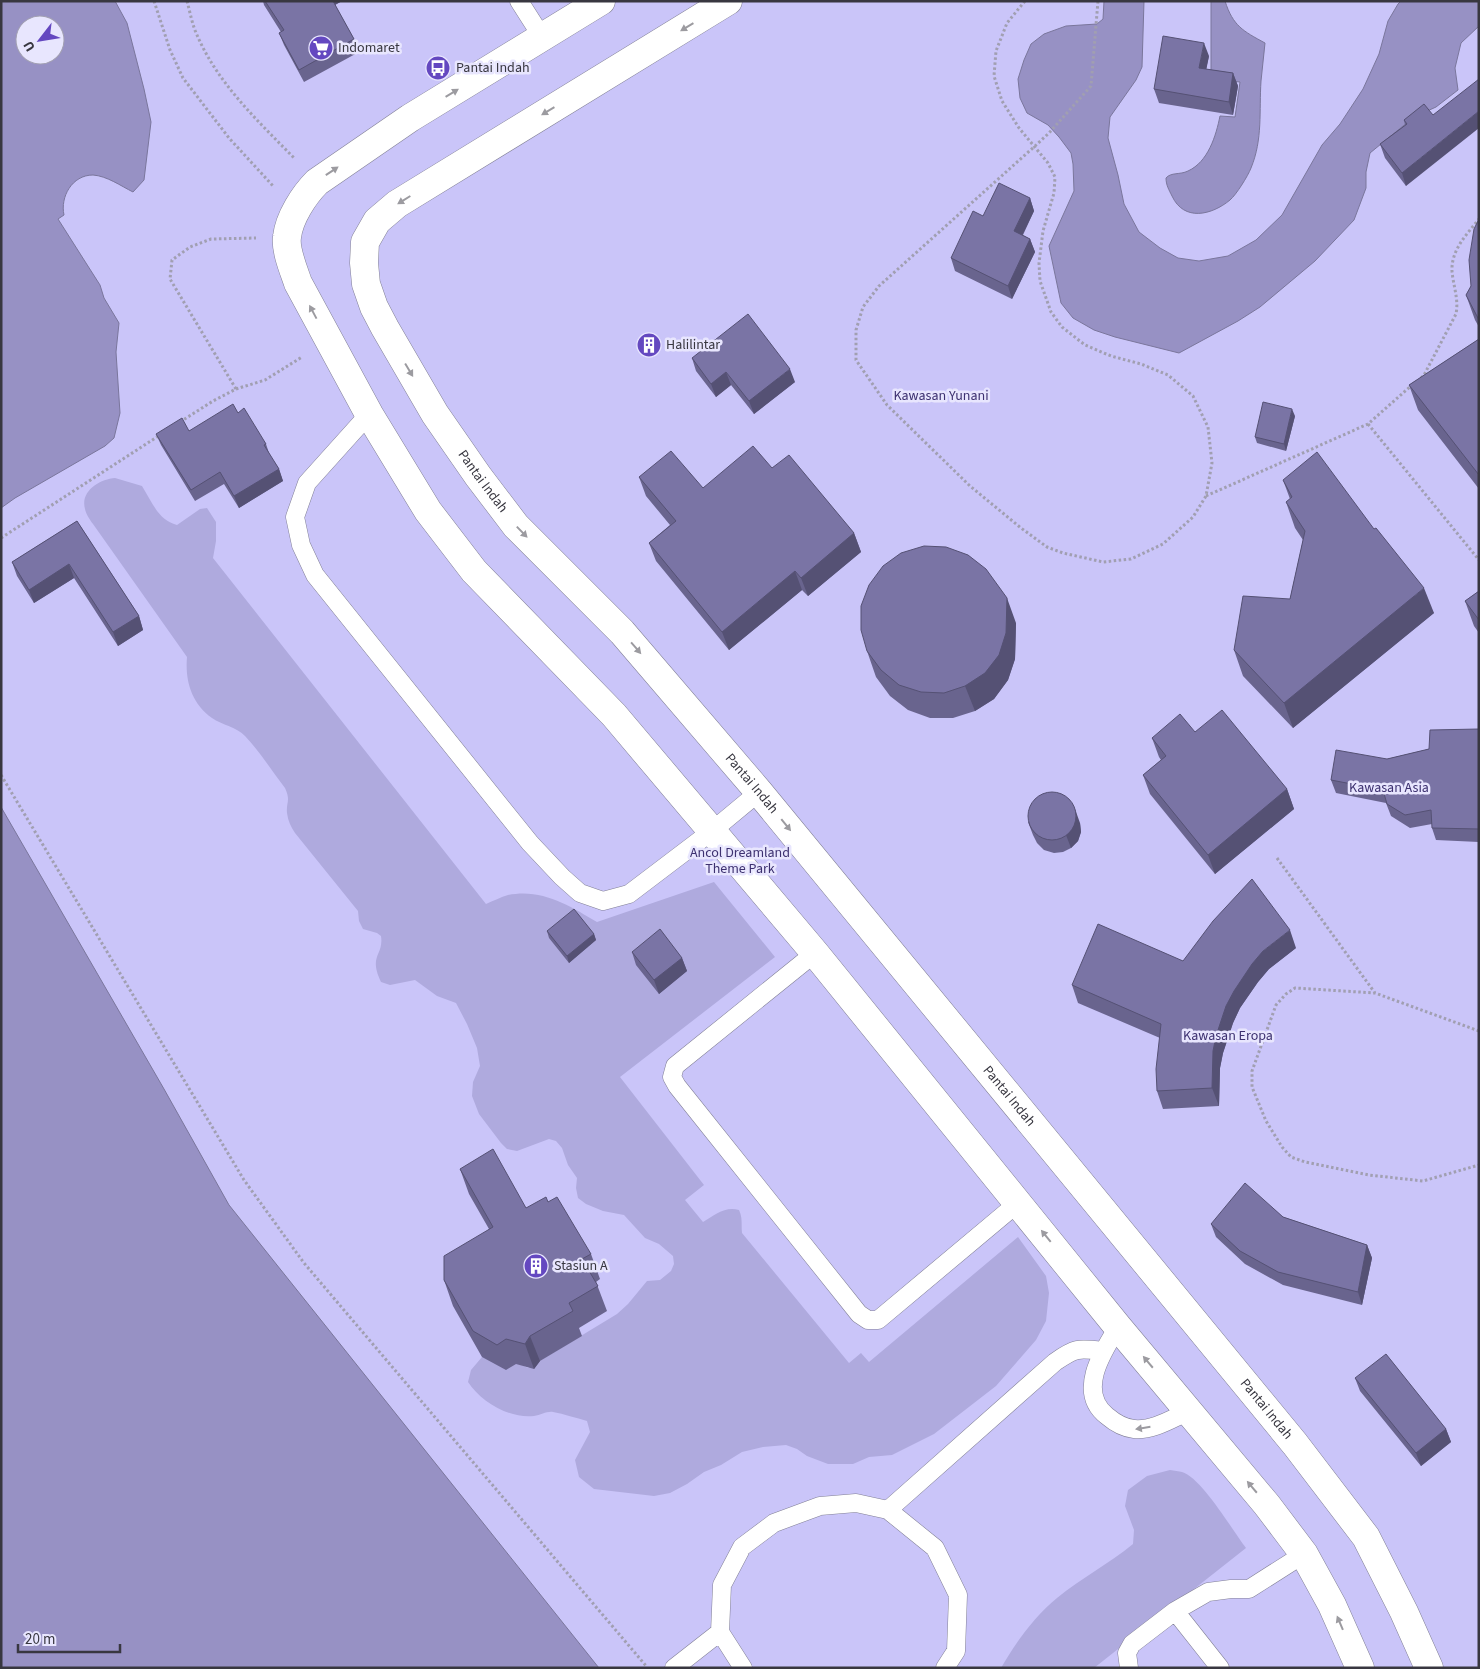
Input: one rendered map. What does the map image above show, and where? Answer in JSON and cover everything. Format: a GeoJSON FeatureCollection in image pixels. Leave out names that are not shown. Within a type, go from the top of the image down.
{"type":"FeatureCollection","features":[{"type":"Feature","properties":{"kind":"street"},"geometry":{"type":"LineString","coordinates":[[601,1],[410,118],[308,190],[296,211],[287,238],[291,262],[298,283],[369,414],[428,511],[474,571],[614,715],[815,953],[1118,1326],[1267,1505],[1304,1554],[1332,1605],[1360,1668]]}},
{"type":"Feature","properties":{"kind":"street","name":"Pantai Indah"},"geometry":{"type":"LineString","coordinates":[[728,1],[398,204],[377,221],[365,242],[364,263],[366,284],[374,307],[435,414],[516,526],[622,632],[759,792],[1307,1460],[1366,1537],[1404,1612],[1429,1668]]}},
{"type":"Feature","properties":{"kind":"lane"},"geometry":{"type":"LineString","coordinates":[[519,1],[542,38]]}},
{"type":"Feature","properties":{"kind":"lane"},"geometry":{"type":"LineString","coordinates":[[369,414],[306,483],[295,517],[301,545],[315,575],[530,843],[562,877],[580,893],[602,901],[629,894],[712,831],[759,792]]}},
{"type":"Feature","properties":{"kind":"lane"},"geometry":{"type":"LineString","coordinates":[[815,953],[675,1066],[672,1077],[683,1094],[859,1314],[868,1320],[878,1320],[1019,1202]]}},
{"type":"Feature","properties":{"kind":"lane"},"geometry":{"type":"LineString","coordinates":[[1118,1326],[1102,1351],[1092,1380],[1094,1398],[1102,1413],[1116,1424],[1134,1429],[1154,1426],[1189,1411]]}},
{"type":"Feature","properties":{"kind":"lane"},"geometry":{"type":"LineString","coordinates":[[888,1510],[1055,1362],[1070,1352],[1081,1348],[1102,1351]]}},
{"type":"Feature","properties":{"kind":"lane"},"geometry":{"type":"LineString","coordinates":[[743,1668],[720,1632],[722,1585],[742,1547],[774,1522],[820,1506],[856,1503],[888,1510],[935,1548],[958,1595],[956,1651],[945,1668]]}},
{"type":"Feature","properties":{"kind":"lane"},"geometry":{"type":"LineString","coordinates":[[1129,1668],[1127,1653],[1132,1644],[1175,1611],[1208,1592],[1248,1589],[1304,1554]]}},
{"type":"Feature","properties":{"kind":"lane"},"geometry":{"type":"LineString","coordinates":[[1175,1611],[1220,1668]]}},
{"type":"Feature","properties":{"kind":"lane"},"geometry":{"type":"LineString","coordinates":[[674,1668],[720,1632]]}},
{"type":"Feature","properties":{"kind":"path"},"geometry":{"type":"LineString","coordinates":[[154,1],[170,50],[183,78],[229,138],[296,211]]}},
{"type":"Feature","properties":{"kind":"path"},"geometry":{"type":"LineString","coordinates":[[187,1],[196,34],[209,59],[226,84],[317,182]]}},
{"type":"Feature","properties":{"kind":"path"},"geometry":{"type":"LineString","coordinates":[[1025,1],[1007,23],[996,51],[994,76],[1002,101],[1019,128],[1035,146],[1048,163],[1055,177],[1054,194],[1045,224],[1039,263],[1040,281],[1051,312],[1062,327],[1085,346],[1168,375],[1193,396],[1208,427],[1212,463],[1206,496],[1193,517],[1163,544],[1131,559],[1103,562],[1063,553],[1047,547],[994,507],[938,457],[887,405],[856,360],[856,330],[863,308],[879,286],[1035,146],[1049,133],[1091,86],[1098,1]]}},
{"type":"Feature","properties":{"kind":"path"},"geometry":{"type":"LineString","coordinates":[[1206,496],[1368,424],[1424,375],[1456,314],[1457,306],[1452,271],[1456,250],[1479,219]]}},
{"type":"Feature","properties":{"kind":"path"},"geometry":{"type":"LineString","coordinates":[[236,389],[170,279],[172,260],[190,247],[211,239],[287,238]]}},
{"type":"Feature","properties":{"kind":"path"},"geometry":{"type":"LineString","coordinates":[[172,427],[236,389],[265,380],[328,341]]}},
{"type":"Feature","properties":{"kind":"path"},"geometry":{"type":"LineString","coordinates":[[1368,424],[1479,560]]}},
{"type":"Feature","properties":{"kind":"path"},"geometry":{"type":"LineString","coordinates":[[1,538],[164,433]]}},
{"type":"Feature","properties":{"kind":"path"},"geometry":{"type":"LineString","coordinates":[[1,775],[249,1187],[304,1263],[647,1668]]}},
{"type":"Feature","properties":{"kind":"path"},"geometry":{"type":"LineString","coordinates":[[1277,858],[1375,993]]}},
{"type":"Feature","properties":{"kind":"path"},"geometry":{"type":"LineString","coordinates":[[1479,1030],[1375,993],[1295,988],[1286,994],[1276,1005],[1252,1072],[1252,1087],[1266,1121],[1282,1147],[1291,1157],[1305,1162],[1369,1175],[1423,1181],[1479,1165]]}},
{"type":"Feature","properties":{"kind":"green space","name":"Ancol Dreamland Theme Park"},"geometry":{"type":"Polygon","coordinates":[[[1,1],[1479,1],[1479,1668],[1,1668],[1,1]]]}},
{"type":"Feature","properties":{"kind":"shaded area"},"geometry":{"type":"Polygon","coordinates":[[[1,1],[115,1],[127,23],[151,122],[144,180],[133,192],[109,179],[98,176],[86,176],[79,179],[69,188],[64,201],[64,215],[58,219],[100,285],[104,298],[119,323],[116,352],[120,413],[114,438],[105,446],[1,508],[1,1]]]}},
{"type":"Feature","properties":{"kind":"shaded area"},"geometry":{"type":"Polygon","coordinates":[[[1104,1],[1144,1],[1142,67],[1136,80],[1110,117],[1108,138],[1124,204],[1139,232],[1160,248],[1178,258],[1199,261],[1228,256],[1256,240],[1282,215],[1322,145],[1340,124],[1363,89],[1379,54],[1388,21],[1401,1],[1479,1],[1479,26],[1461,43],[1455,68],[1458,90],[1436,107],[1414,117],[1370,153],[1366,172],[1366,188],[1354,220],[1315,261],[1260,307],[1179,353],[1094,330],[1073,318],[1061,303],[1049,246],[1074,191],[1071,153],[1048,125],[1027,113],[1020,98],[1018,79],[1031,44],[1044,34],[1066,26],[1097,24],[1103,19],[1104,1]]]}},
{"type":"Feature","properties":{"kind":"shaded area"},"geometry":{"type":"Polygon","coordinates":[[[1211,1],[1225,1],[1235,22],[1265,43],[1261,81],[1259,136],[1251,168],[1242,185],[1230,200],[1207,212],[1191,213],[1177,204],[1169,190],[1166,178],[1195,167],[1206,155],[1216,132],[1220,116],[1235,117],[1240,82],[1211,79],[1211,1]]]}},
{"type":"Feature","properties":{"kind":"shaded area"},"geometry":{"type":"Polygon","coordinates":[[[115,478],[142,486],[160,515],[170,523],[177,525],[200,509],[207,508],[216,522],[216,541],[213,558],[486,904],[508,895],[532,894],[555,900],[597,922],[714,882],[775,957],[620,1077],[704,1185],[685,1200],[703,1222],[725,1210],[739,1210],[742,1233],[849,1363],[861,1353],[869,1362],[1018,1237],[1046,1276],[1049,1293],[1046,1321],[1036,1340],[996,1386],[934,1434],[892,1455],[869,1457],[853,1464],[828,1464],[786,1445],[763,1447],[742,1452],[670,1493],[654,1496],[594,1489],[579,1477],[575,1460],[590,1432],[587,1421],[553,1412],[534,1416],[515,1415],[497,1408],[480,1396],[468,1382],[471,1370],[482,1357],[518,1363],[528,1368],[617,1314],[647,1281],[660,1280],[671,1271],[674,1264],[673,1256],[659,1244],[645,1238],[624,1215],[603,1211],[586,1204],[578,1198],[577,1178],[568,1165],[562,1148],[556,1141],[549,1139],[517,1151],[507,1149],[501,1143],[479,1114],[472,1096],[473,1082],[480,1066],[477,1048],[456,1003],[437,996],[415,980],[390,985],[381,982],[377,973],[376,961],[381,936],[363,929],[359,921],[358,911],[295,833],[287,816],[287,792],[256,748],[242,733],[212,718],[194,698],[188,682],[187,657],[87,515],[84,503],[88,492],[92,487],[103,481],[115,478]]]}},
{"type":"Feature","properties":{"kind":"shaded area"},"geometry":{"type":"Polygon","coordinates":[[[1,807],[229,1205],[599,1668],[1,1668],[1,807]]]}},
{"type":"Feature","properties":{"kind":"shaded area"},"geometry":{"type":"Polygon","coordinates":[[[1170,1470],[1182,1472],[1190,1476],[1198,1484],[1216,1505],[1246,1548],[1094,1668],[1001,1668],[1026,1630],[1049,1605],[1133,1544],[1134,1530],[1125,1506],[1128,1490],[1147,1476],[1170,1470]]]}},
{"type":"Feature","properties":{"kind":"building"},"geometry":{"type":"Polygon","coordinates":[[[265,1],[333,1],[354,39],[299,70],[279,33],[284,30],[265,1]]]}},
{"type":"Feature","properties":{"kind":"building"},"geometry":{"type":"Polygon","coordinates":[[[1163,36],[1204,43],[1199,68],[1233,73],[1229,102],[1154,89],[1163,36]]]}},
{"type":"Feature","properties":{"kind":"building"},"geometry":{"type":"Polygon","coordinates":[[[1479,79],[1479,111],[1402,173],[1380,144],[1407,124],[1404,120],[1424,104],[1433,115],[1479,79]]]}},
{"type":"Feature","properties":{"kind":"building"},"geometry":{"type":"Polygon","coordinates":[[[999,183],[1030,198],[1014,231],[1030,239],[1008,286],[951,258],[973,211],[983,216],[999,183]]]}},
{"type":"Feature","properties":{"kind":"building"},"geometry":{"type":"Polygon","coordinates":[[[1479,219],[1479,320],[1466,295],[1471,286],[1469,260],[1474,229],[1479,219]]]}},
{"type":"Feature","properties":{"kind":"building"},"geometry":{"type":"Polygon","coordinates":[[[748,314],[790,369],[749,401],[726,372],[711,384],[692,358],[748,314]]]}},
{"type":"Feature","properties":{"kind":"building"},"geometry":{"type":"Polygon","coordinates":[[[1479,339],[1479,475],[1409,385],[1479,339]]]}},
{"type":"Feature","properties":{"kind":"building"},"geometry":{"type":"Polygon","coordinates":[[[1263,402],[1292,409],[1284,444],[1255,437],[1263,402]]]}},
{"type":"Feature","properties":{"kind":"building"},"geometry":{"type":"Polygon","coordinates":[[[233,404],[238,413],[244,408],[279,469],[234,496],[220,472],[191,490],[156,434],[182,418],[189,431],[233,404]]]}},
{"type":"Feature","properties":{"kind":"building"},"geometry":{"type":"Polygon","coordinates":[[[753,446],[772,468],[789,455],[854,533],[801,578],[795,571],[722,632],[649,543],[676,521],[639,477],[671,451],[703,488],[753,446]]]}},
{"type":"Feature","properties":{"kind":"building"},"geometry":{"type":"Polygon","coordinates":[[[1317,452],[1374,529],[1376,528],[1424,588],[1284,703],[1234,650],[1243,596],[1290,599],[1305,531],[1286,502],[1292,497],[1283,480],[1317,452]]]}},
{"type":"Feature","properties":{"kind":"building"},"geometry":{"type":"Polygon","coordinates":[[[77,521],[139,616],[113,632],[69,564],[29,590],[12,562],[77,521]]]}},
{"type":"Feature","properties":{"kind":"building"},"geometry":{"type":"Polygon","coordinates":[[[924,546],[946,547],[968,555],[986,569],[1007,598],[1006,633],[999,655],[985,673],[965,686],[944,693],[921,692],[899,685],[881,670],[867,651],[861,630],[861,606],[869,585],[883,566],[901,553],[924,546]]]}},
{"type":"Feature","properties":{"kind":"building"},"geometry":{"type":"Polygon","coordinates":[[[1479,591],[1479,620],[1465,601],[1479,591]]]}},
{"type":"Feature","properties":{"kind":"building"},"geometry":{"type":"Polygon","coordinates":[[[1222,710],[1287,789],[1208,855],[1143,775],[1166,756],[1152,738],[1180,714],[1195,732],[1222,710]]]}},
{"type":"Feature","properties":{"kind":"building"},"geometry":{"type":"Polygon","coordinates":[[[1479,729],[1479,829],[1432,828],[1431,810],[1405,815],[1387,804],[1383,790],[1331,780],[1336,750],[1387,759],[1429,749],[1430,730],[1479,729]]]}},
{"type":"Feature","properties":{"kind":"building"},"geometry":{"type":"Polygon","coordinates":[[[1047,792],[1057,792],[1069,799],[1076,811],[1076,821],[1069,833],[1057,840],[1047,840],[1039,836],[1032,829],[1028,821],[1028,811],[1032,803],[1039,796],[1047,792]]]}},
{"type":"Feature","properties":{"kind":"building"},"geometry":{"type":"Polygon","coordinates":[[[1252,879],[1290,930],[1263,951],[1252,964],[1226,1006],[1213,1051],[1212,1088],[1157,1091],[1156,1069],[1161,1024],[1072,985],[1098,924],[1183,961],[1213,921],[1252,879]]]}},
{"type":"Feature","properties":{"kind":"building"},"geometry":{"type":"Polygon","coordinates":[[[574,909],[594,934],[567,956],[547,931],[574,909]]]}},
{"type":"Feature","properties":{"kind":"building"},"geometry":{"type":"Polygon","coordinates":[[[660,929],[682,958],[654,980],[632,952],[660,929]]]}},
{"type":"Feature","properties":{"kind":"building","name":"Stasiun A"},"geometry":{"type":"Polygon","coordinates":[[[493,1149],[526,1208],[546,1197],[548,1202],[557,1197],[591,1254],[582,1259],[598,1286],[569,1303],[573,1311],[530,1336],[525,1344],[506,1339],[497,1345],[473,1331],[444,1280],[444,1256],[493,1227],[460,1169],[493,1149]]]}},
{"type":"Feature","properties":{"kind":"building"},"geometry":{"type":"Polygon","coordinates":[[[1245,1183],[1283,1217],[1367,1245],[1358,1292],[1278,1272],[1240,1251],[1211,1224],[1245,1183]]]}},
{"type":"Feature","properties":{"kind":"building"},"geometry":{"type":"Polygon","coordinates":[[[1386,1354],[1446,1429],[1416,1453],[1355,1378],[1386,1354]]]}},
{"type":"Feature","properties":{"kind":"place","name":"Indomaret"},"geometry":{"type":"Point","coordinates":[321,48]}},
{"type":"Feature","properties":{"kind":"place","name":"Pantai Indah"},"geometry":{"type":"Point","coordinates":[438,68]}},
{"type":"Feature","properties":{"kind":"place","name":"Halilintar"},"geometry":{"type":"Point","coordinates":[649,345]}},
{"type":"Feature","properties":{"kind":"place","name":"Stasiun A"},"geometry":{"type":"Point","coordinates":[536,1266]}},
{"type":"Feature","properties":{"kind":"park label","name":"Kawasan Yunani"},"geometry":{"type":"Point","coordinates":[941,396]}},
{"type":"Feature","properties":{"kind":"park label","name":"Kawasan Asia"},"geometry":{"type":"Point","coordinates":[1389,788]}},
{"type":"Feature","properties":{"kind":"park label","name":"Kawasan Eropa"},"geometry":{"type":"Point","coordinates":[1228,1036]}}]}
